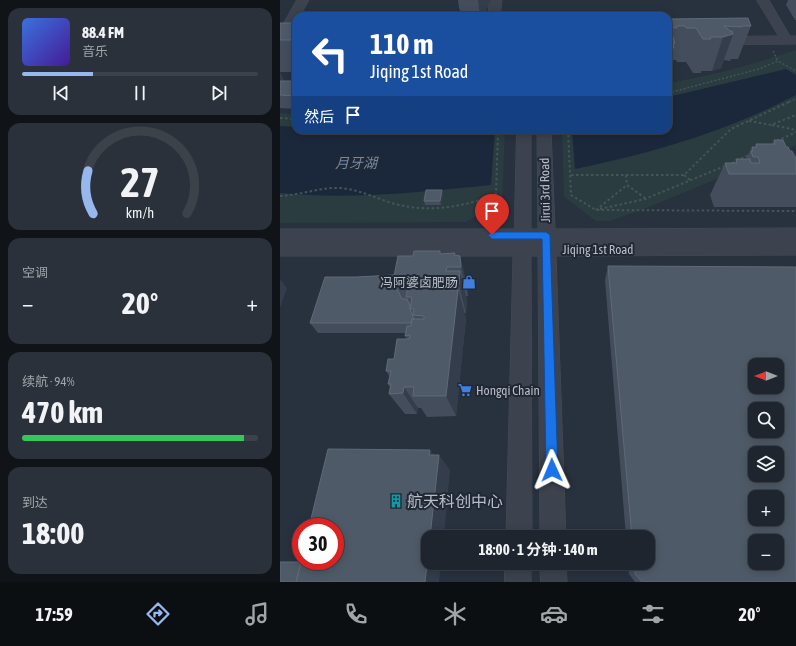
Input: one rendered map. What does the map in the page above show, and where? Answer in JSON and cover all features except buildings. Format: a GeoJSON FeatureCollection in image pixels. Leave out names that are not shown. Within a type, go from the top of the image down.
{"type":"FeatureCollection","features":[{"type":"Feature","properties":{"kind":"street"},"geometry":{"type":"LineString","coordinates":[[296,12],[303,0]]}},
{"type":"Feature","properties":{"kind":"street"},"geometry":{"type":"LineString","coordinates":[[494,12],[496,0]]}},
{"type":"Feature","properties":{"kind":"street"},"geometry":{"type":"LineString","coordinates":[[764,0],[791,40]]}},
{"type":"Feature","properties":{"kind":"street"},"geometry":{"type":"LineString","coordinates":[[292,20],[280,41],[292,41]]}},
{"type":"Feature","properties":{"kind":"street"},"geometry":{"type":"LineString","coordinates":[[672,40],[791,40]]}},
{"type":"Feature","properties":{"kind":"street","name":"Jirui 3rd Road"},"geometry":{"type":"LineString","coordinates":[[519,530],[524,134]]}},
{"type":"Feature","properties":{"kind":"street","name":"Jirui 3rd Road"},"geometry":{"type":"LineString","coordinates":[[544,134],[553,530]]}},
{"type":"Feature","properties":{"kind":"street","name":"Jiqing 1st Road"},"geometry":{"type":"LineString","coordinates":[[546,242],[796,235]]}},
{"type":"Feature","properties":{"kind":"street","name":"Jiqing 1st Road"},"geometry":{"type":"LineString","coordinates":[[280,236],[796,248]]}},
{"type":"Feature","properties":{"kind":"street","name":"Jiqing 1st Road"},"geometry":{"type":"LineString","coordinates":[[280,249],[522,242]]}},
{"type":"Feature","properties":{"kind":"street"},"geometry":{"type":"LineString","coordinates":[[518,570],[518,582]]}},
{"type":"Feature","properties":{"kind":"street"},"geometry":{"type":"LineString","coordinates":[[553,570],[554,582]]}},
{"type":"Feature","properties":{"kind":"path"},"geometry":{"type":"LineString","coordinates":[[770,46],[778,61],[796,71]]}},
{"type":"Feature","properties":{"kind":"path"},"geometry":{"type":"LineString","coordinates":[[672,92],[759,69],[778,61]]}},
{"type":"Feature","properties":{"kind":"path"},"geometry":{"type":"LineString","coordinates":[[684,175],[731,129],[796,99]]}},
{"type":"Feature","properties":{"kind":"path"},"geometry":{"type":"LineString","coordinates":[[771,125],[796,115]]}},
{"type":"Feature","properties":{"kind":"path"},"geometry":{"type":"LineString","coordinates":[[280,118],[292,119]]}},
{"type":"Feature","properties":{"kind":"path"},"geometry":{"type":"LineString","coordinates":[[749,121],[796,131]]}},
{"type":"Feature","properties":{"kind":"path"},"geometry":{"type":"LineString","coordinates":[[773,143],[796,131]]}},
{"type":"Feature","properties":{"kind":"path"},"geometry":{"type":"LineString","coordinates":[[280,196],[287,196],[314,190],[342,188],[357,191],[387,202],[412,207],[452,208],[467,205],[496,194],[498,134]]}},
{"type":"Feature","properties":{"kind":"path"},"geometry":{"type":"LineString","coordinates":[[568,134],[572,195],[596,210],[796,211]]}},
{"type":"Feature","properties":{"kind":"path"},"geometry":{"type":"LineString","coordinates":[[596,210],[645,199],[691,181],[754,153]]}},
{"type":"Feature","properties":{"kind":"path"},"geometry":{"type":"LineString","coordinates":[[571,175],[684,175],[691,181]]}},
{"type":"Feature","properties":{"kind":"path"},"geometry":{"type":"LineString","coordinates":[[626,175],[627,184],[645,199]]}},
{"type":"Feature","properties":{"kind":"path"},"geometry":{"type":"LineString","coordinates":[[596,210],[627,184]]}},
{"type":"Feature","properties":{"kind":"shaded area"},"geometry":{"type":"Polygon","coordinates":[[[796,50],[796,146],[649,207],[610,221],[596,221],[564,197],[562,134],[672,134],[672,82],[701,77],[796,50]]]}},
{"type":"Feature","properties":{"kind":"shaded area","name":"月牙湖"},"geometry":{"type":"Polygon","coordinates":[[[280,113],[292,114],[292,134],[505,134],[502,200],[466,222],[280,223],[280,113]]]}},
{"type":"Feature","properties":{"kind":"water"},"geometry":{"type":"Polygon","coordinates":[[[786,69],[796,75],[796,95],[743,120],[688,140],[632,156],[575,169],[572,134],[672,134],[672,96],[786,69]]]}},
{"type":"Feature","properties":{"kind":"water","name":"月牙湖"},"geometry":{"type":"Polygon","coordinates":[[[280,126],[292,127],[292,134],[495,134],[491,185],[386,194],[333,196],[280,193],[280,126]]]}},
{"type":"Feature","properties":{"kind":"place","name":"冯阿婆卤肥肠"},"geometry":{"type":"Point","coordinates":[469,282]}},
{"type":"Feature","properties":{"kind":"place","name":"Hongqi Chain"},"geometry":{"type":"Point","coordinates":[465,390]}},
{"type":"Feature","properties":{"kind":"place","name":"航天科创中心"},"geometry":{"type":"Point","coordinates":[396,501]}},
{"type":"Feature","properties":{"kind":"route"},"geometry":{"type":"LineString","coordinates":[[492,235],[546,235],[552,470]]}}]}
